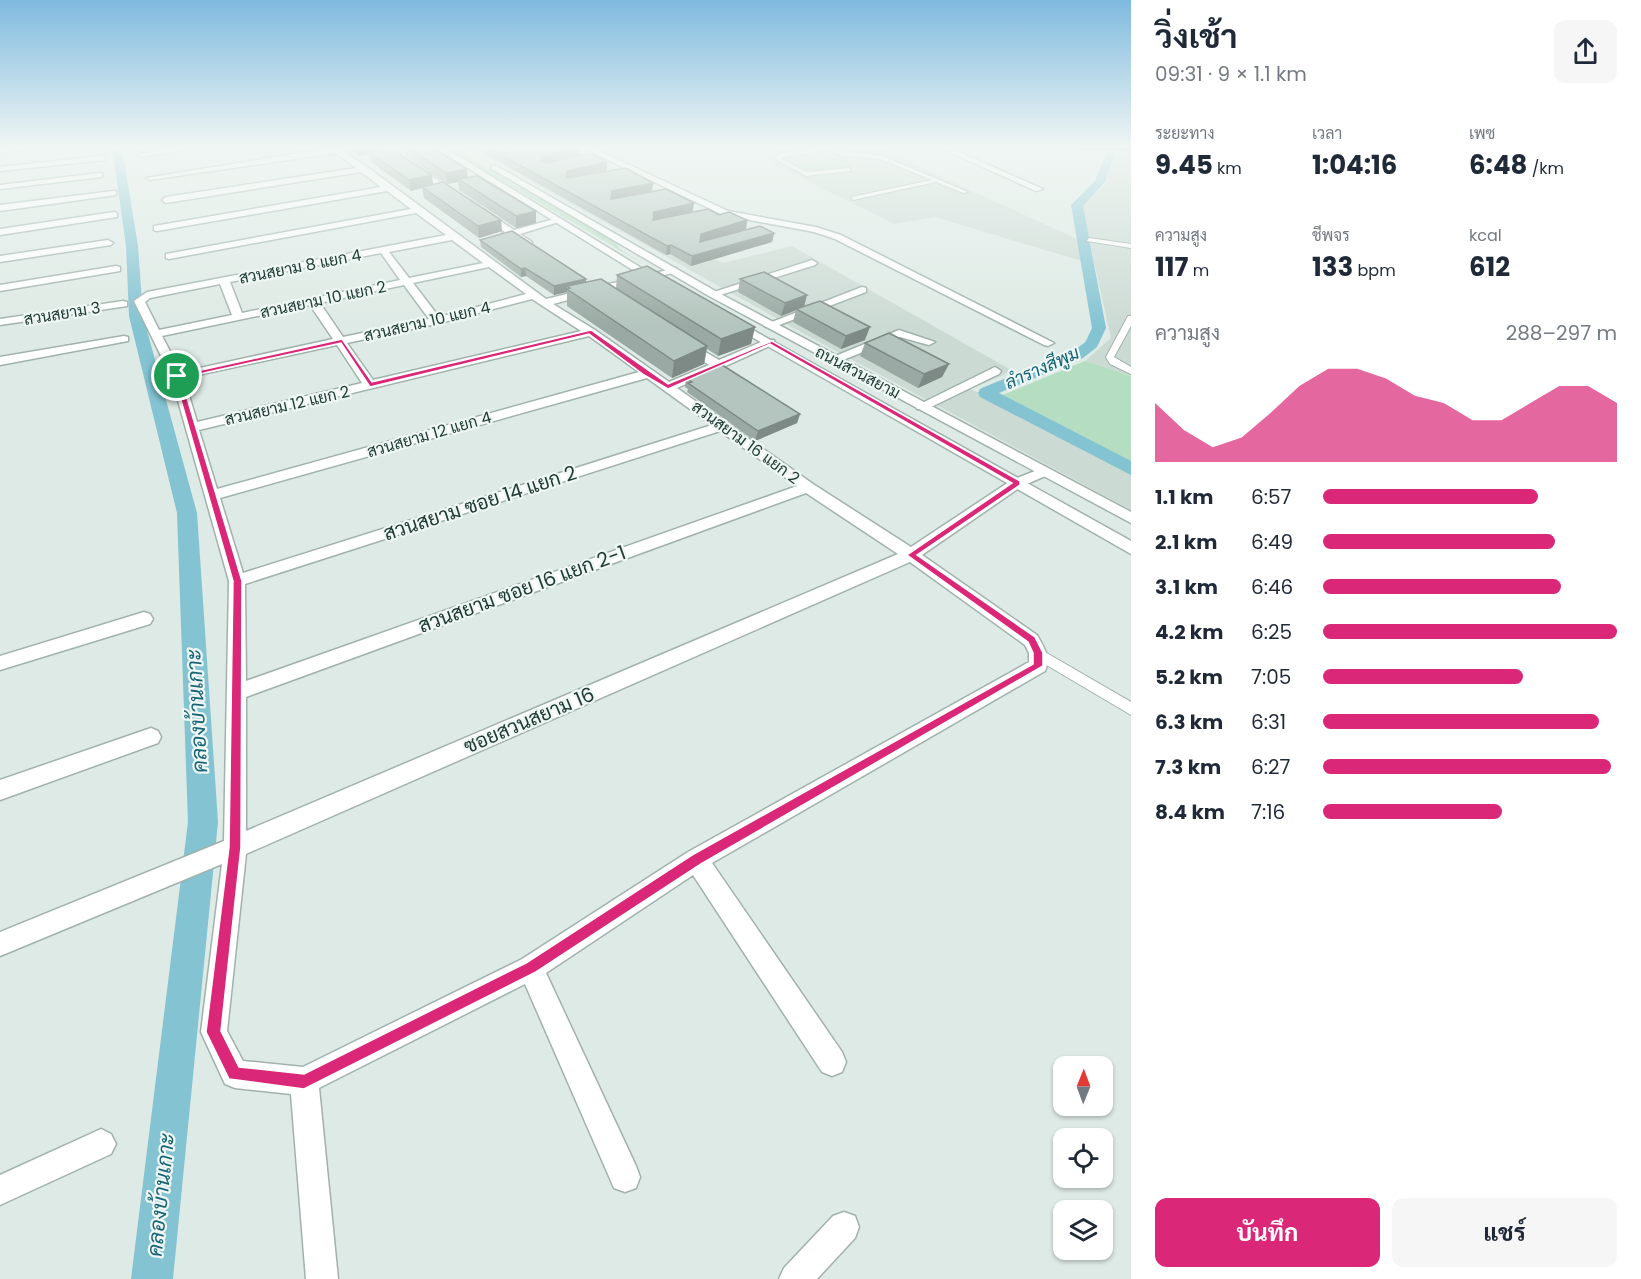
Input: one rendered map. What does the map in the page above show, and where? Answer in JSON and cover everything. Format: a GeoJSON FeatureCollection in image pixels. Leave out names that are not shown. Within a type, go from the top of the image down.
{"type":"FeatureCollection","features":[{"type":"Feature","properties":{"kind":"street"},"geometry":{"type":"LineString","coordinates":[[157,228],[278,208]]}},
{"type":"Feature","properties":{"kind":"street"},"geometry":{"type":"LineString","coordinates":[[474,208],[541,252]]}},
{"type":"Feature","properties":{"kind":"street"},"geometry":{"type":"LineString","coordinates":[[535,208],[670,288]]}},
{"type":"Feature","properties":{"kind":"street","name":"ถนนสวนสยาม"},"geometry":{"type":"LineString","coordinates":[[565,208],[712,294],[1131,518]]}},
{"type":"Feature","properties":{"kind":"street"},"geometry":{"type":"LineString","coordinates":[[715,208],[838,237],[1048,343]]}},
{"type":"Feature","properties":{"kind":"street"},"geometry":{"type":"LineString","coordinates":[[169,256],[263,243],[418,210]]}},
{"type":"Feature","properties":{"kind":"street","name":"สวนสยาม 16 แยก 2"},"geometry":{"type":"LineString","coordinates":[[418,210],[452,237],[471,245],[490,264],[539,299],[591,332],[808,487],[911,555],[1031,640],[1038,653]]}},
{"type":"Feature","properties":{"kind":"street"},"geometry":{"type":"LineString","coordinates":[[699,215],[720,210]]}},
{"type":"Feature","properties":{"kind":"street"},"geometry":{"type":"LineString","coordinates":[[0,232],[114,215]]}},
{"type":"Feature","properties":{"kind":"street"},"geometry":{"type":"LineString","coordinates":[[494,238],[558,221]]}},
{"type":"Feature","properties":{"kind":"street"},"geometry":{"type":"LineString","coordinates":[[760,231],[783,224]]}},
{"type":"Feature","properties":{"kind":"street","name":"สวนสยาม 8 แยก 4"},"geometry":{"type":"LineString","coordinates":[[156,334],[139,301],[147,296],[452,237]]}},
{"type":"Feature","properties":{"kind":"street"},"geometry":{"type":"LineString","coordinates":[[0,258],[108,243]]}},
{"type":"Feature","properties":{"kind":"street"},"geometry":{"type":"LineString","coordinates":[[383,250],[436,321]]}},
{"type":"Feature","properties":{"kind":"street"},"geometry":{"type":"LineString","coordinates":[[712,294],[812,263]]}},
{"type":"Feature","properties":{"kind":"street","name":"สวนสยาม 10 แยก 2"},"geometry":{"type":"LineString","coordinates":[[156,334],[490,264]]}},
{"type":"Feature","properties":{"kind":"street","name":"สวนสยาม 3"},"geometry":{"type":"LineString","coordinates":[[0,288],[116,269]]}},
{"type":"Feature","properties":{"kind":"street","name":"สวนสยาม 10 แยก 4"},"geometry":{"type":"LineString","coordinates":[[177,376],[594,286],[650,277],[672,270]]}},
{"type":"Feature","properties":{"kind":"street"},"geometry":{"type":"LineString","coordinates":[[224,281],[238,317]]}},
{"type":"Feature","properties":{"kind":"street"},"geometry":{"type":"LineString","coordinates":[[594,286],[608,295]]}},
{"type":"Feature","properties":{"kind":"street"},"geometry":{"type":"LineString","coordinates":[[770,325],[862,291]]}},
{"type":"Feature","properties":{"kind":"street"},"geometry":{"type":"LineString","coordinates":[[314,301],[370,385]]}},
{"type":"Feature","properties":{"kind":"street","name":"สวนสยาม 3"},"geometry":{"type":"LineString","coordinates":[[0,322],[123,304]]}},
{"type":"Feature","properties":{"kind":"street","name":"ถนนสวนสยาม"},"geometry":{"type":"LineString","coordinates":[[720,315],[1131,548]]}},
{"type":"Feature","properties":{"kind":"street","name":"สวนสยาม 12 แยก 2"},"geometry":{"type":"LineString","coordinates":[[194,427],[591,332]]}},
{"type":"Feature","properties":{"kind":"street"},"geometry":{"type":"LineString","coordinates":[[834,359],[899,333],[929,342]]}},
{"type":"Feature","properties":{"kind":"street"},"geometry":{"type":"LineString","coordinates":[[156,334],[177,376],[194,427],[237,581],[237,692],[213,1032],[235,1074],[304,1081],[531,968],[696,860],[1038,666],[1038,653]]}},
{"type":"Feature","properties":{"kind":"street"},"geometry":{"type":"LineString","coordinates":[[0,360],[124,339]]}},
{"type":"Feature","properties":{"kind":"street"},"geometry":{"type":"LineString","coordinates":[[678,339],[718,365]]}},
{"type":"Feature","properties":{"kind":"street"},"geometry":{"type":"LineString","coordinates":[[668,387],[770,342]]}},
{"type":"Feature","properties":{"kind":"street"},"geometry":{"type":"LineString","coordinates":[[922,406],[996,371]]}},
{"type":"Feature","properties":{"kind":"street","name":"สวนสยาม 12 แยก 4"},"geometry":{"type":"LineString","coordinates":[[212,495],[647,374]]}},
{"type":"Feature","properties":{"kind":"street","name":"สวนสยาม ซอย 14 แยก 2"},"geometry":{"type":"LineString","coordinates":[[237,581],[724,425]]}},
{"type":"Feature","properties":{"kind":"street","name":"ซอยสวนสยาม 16"},"geometry":{"type":"LineString","coordinates":[[0,944],[225,851],[911,555],[1017,483],[1045,471]]}},
{"type":"Feature","properties":{"kind":"street","name":"สวนสยาม ซอย 16 แยก 2-1"},"geometry":{"type":"LineString","coordinates":[[237,692],[808,487]]}},
{"type":"Feature","properties":{"kind":"street"},"geometry":{"type":"LineString","coordinates":[[0,663],[144,619]]}},
{"type":"Feature","properties":{"kind":"street"},"geometry":{"type":"LineString","coordinates":[[0,790],[151,737]]}},
{"type":"Feature","properties":{"kind":"street"},"geometry":{"type":"LineString","coordinates":[[696,860],[832,1062]]}},
{"type":"Feature","properties":{"kind":"street"},"geometry":{"type":"LineString","coordinates":[[531,968],[625,1177]]}},
{"type":"Feature","properties":{"kind":"street"},"geometry":{"type":"LineString","coordinates":[[304,1081],[322,1279]]}},
{"type":"Feature","properties":{"kind":"street"},"geometry":{"type":"LineString","coordinates":[[0,1190],[101,1144]]}},
{"type":"Feature","properties":{"kind":"street"},"geometry":{"type":"LineString","coordinates":[[795,1279],[844,1227]]}},
{"type":"Feature","properties":{"kind":"lane"},"geometry":{"type":"LineString","coordinates":[[1089,240],[1131,246]]}},
{"type":"Feature","properties":{"kind":"lane"},"geometry":{"type":"LineString","coordinates":[[1131,318],[1110,357],[1113,362],[1131,371]]}},
{"type":"Feature","properties":{"kind":"lane"},"geometry":{"type":"LineString","coordinates":[[1038,653],[1131,709]]}},
{"type":"Feature","properties":{"kind":"shaded area"},"geometry":{"type":"Polygon","coordinates":[[[578,208],[617,208],[723,263],[792,246],[1013,371],[970,389],[993,399],[1131,476],[1131,510],[810,337],[578,208]]]}},
{"type":"Feature","properties":{"kind":"shaded area"},"geometry":{"type":"Polygon","coordinates":[[[861,208],[1009,208],[1079,240],[1085,262],[935,217],[894,224],[861,208]]]}},
{"type":"Feature","properties":{"kind":"shaded area"},"geometry":{"type":"Polygon","coordinates":[[[1082,208],[1131,208],[1131,376],[1085,361],[1111,338],[1082,208]]]}},
{"type":"Feature","properties":{"kind":"green space"},"geometry":{"type":"Polygon","coordinates":[[[548,208],[556,208],[615,242],[619,248],[645,265],[548,208]]]}},
{"type":"Feature","properties":{"kind":"green space"},"geometry":{"type":"Polygon","coordinates":[[[1085,361],[1131,376],[1131,476],[993,399],[1085,361]]]}},
{"type":"Feature","properties":{"kind":"building"},"geometry":{"type":"Polygon","coordinates":[[[452,208],[482,208],[501,220],[478,226],[452,208]]]}},
{"type":"Feature","properties":{"kind":"building"},"geometry":{"type":"Polygon","coordinates":[[[503,208],[530,208],[536,211],[516,216],[503,208]]]}},
{"type":"Feature","properties":{"kind":"building"},"geometry":{"type":"Polygon","coordinates":[[[597,208],[673,208],[654,212],[653,220],[708,209],[719,215],[729,212],[747,220],[701,234],[700,242],[760,226],[774,233],[692,256],[671,245],[667,246],[597,208]]]}},
{"type":"Feature","properties":{"kind":"building"},"geometry":{"type":"Polygon","coordinates":[[[512,231],[586,279],[554,286],[525,268],[521,269],[480,240],[512,231]]]}},
{"type":"Feature","properties":{"kind":"building"},"geometry":{"type":"Polygon","coordinates":[[[647,266],[755,327],[721,339],[617,275],[647,266]]]}},
{"type":"Feature","properties":{"kind":"building"},"geometry":{"type":"Polygon","coordinates":[[[764,272],[807,295],[785,303],[740,279],[764,272]]]}},
{"type":"Feature","properties":{"kind":"building"},"geometry":{"type":"Polygon","coordinates":[[[601,279],[707,346],[674,361],[567,289],[570,288],[567,286],[601,279]]]}},
{"type":"Feature","properties":{"kind":"building"},"geometry":{"type":"Polygon","coordinates":[[[820,301],[870,327],[846,336],[796,309],[820,301]]]}},
{"type":"Feature","properties":{"kind":"building"},"geometry":{"type":"Polygon","coordinates":[[[889,333],[949,364],[924,374],[865,343],[889,333]]]}},
{"type":"Feature","properties":{"kind":"building"},"geometry":{"type":"Polygon","coordinates":[[[719,363],[800,414],[758,431],[688,383],[692,382],[686,378],[719,363]]]}},
{"type":"Feature","properties":{"kind":"waterway","name":"คลองบ้านเกาะ"},"geometry":{"type":"LineString","coordinates":[[126,208],[132,246],[136,316],[187,513],[203,822],[152,1279]]}},
{"type":"Feature","properties":{"kind":"waterway","name":"ลำรางสีพูม"},"geometry":{"type":"LineString","coordinates":[[1077,208],[1099,328],[1092,344],[1077,355],[1012,380],[986,393],[1131,469]]}},
{"type":"Feature","properties":{"kind":"route"},"geometry":{"type":"LineString","coordinates":[[591,332],[668,387],[770,342],[1017,483],[911,555],[1031,640],[1038,653],[1038,666],[696,860],[531,968],[304,1081],[235,1074],[213,1032],[235,847],[237,581],[194,427],[177,376],[342,341],[370,385],[591,332]]}}]}
